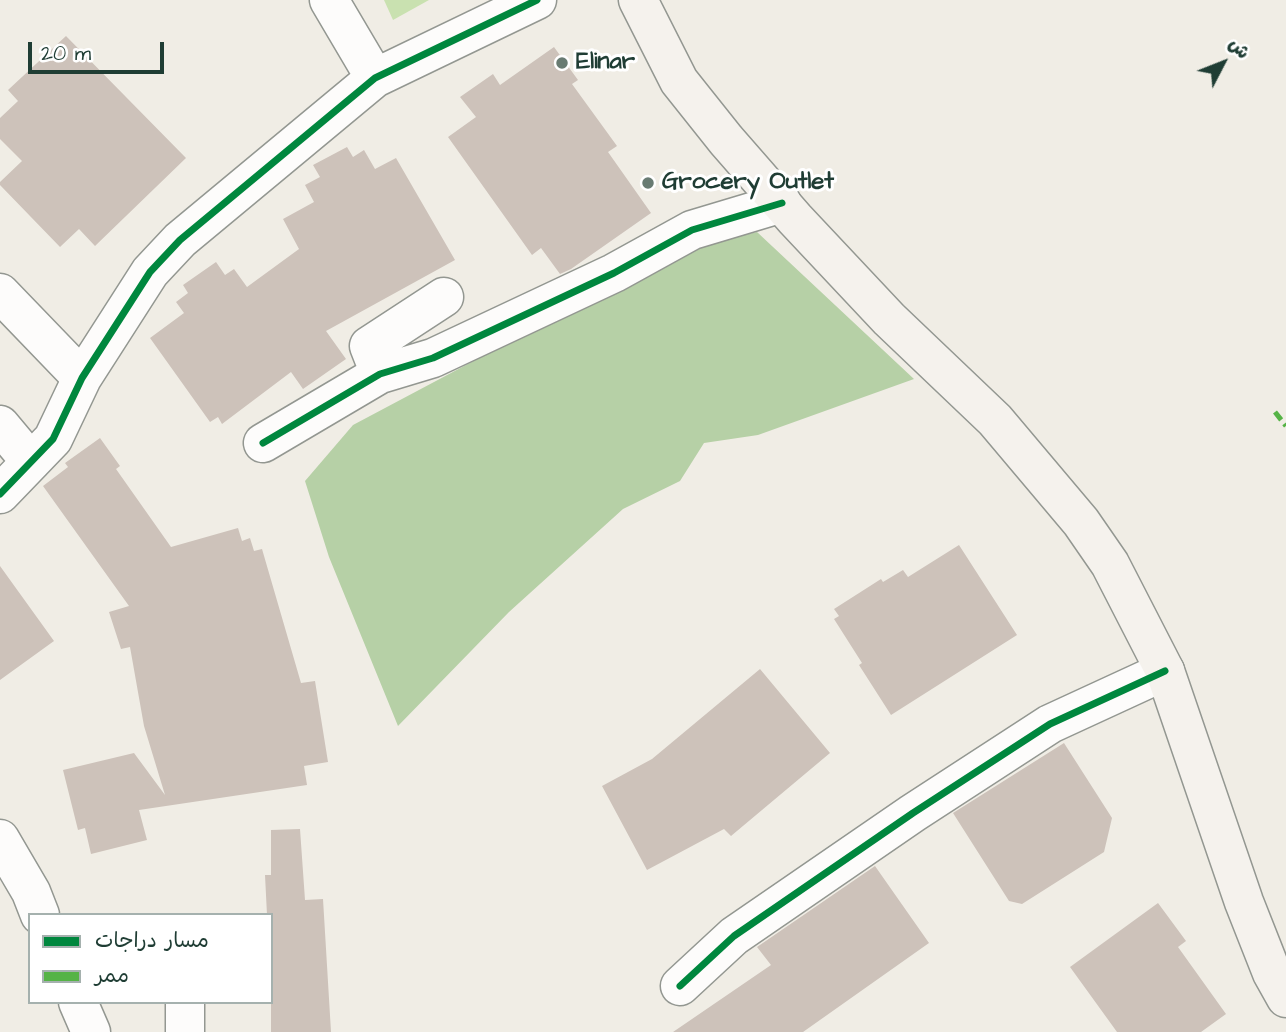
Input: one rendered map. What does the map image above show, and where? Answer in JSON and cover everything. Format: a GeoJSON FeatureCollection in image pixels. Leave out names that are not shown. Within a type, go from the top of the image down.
{"type":"FeatureCollection","features":[{"type":"Feature","properties":{"kind":"main road"},"geometry":{"type":"LineString","coordinates":[[638,0],[680,81],[726,140],[889,319],[995,421],[1081,522],[1110,564],[1165,671],[1244,902],[1272,973],[1286,998]]}},
{"type":"Feature","properties":{"kind":"street"},"geometry":{"type":"LineString","coordinates":[[329,0],[375,78]]}},
{"type":"Feature","properties":{"kind":"street"},"geometry":{"type":"LineString","coordinates":[[0,494],[53,439],[82,378],[150,272],[180,240],[375,78],[537,0]]}},
{"type":"Feature","properties":{"kind":"street"},"geometry":{"type":"LineString","coordinates":[[263,443],[380,374],[433,358],[614,273],[692,230],[782,203]]}},
{"type":"Feature","properties":{"kind":"street"},"geometry":{"type":"LineString","coordinates":[[0,293],[82,378]]}},
{"type":"Feature","properties":{"kind":"street"},"geometry":{"type":"LineString","coordinates":[[380,374],[369,346],[444,297]]}},
{"type":"Feature","properties":{"kind":"street"},"geometry":{"type":"LineString","coordinates":[[0,425],[31,462]]}},
{"type":"Feature","properties":{"kind":"street"},"geometry":{"type":"LineString","coordinates":[[680,986],[734,936],[912,813],[1049,724],[1165,671]]}},
{"type":"Feature","properties":{"kind":"street"},"geometry":{"type":"LineString","coordinates":[[0,839],[39,913]]}},
{"type":"Feature","properties":{"kind":"street"},"geometry":{"type":"LineString","coordinates":[[79,1004],[91,1032]]}},
{"type":"Feature","properties":{"kind":"street"},"geometry":{"type":"LineString","coordinates":[[185,1004],[186,1032]]}},
{"type":"Feature","properties":{"kind":"green space"},"geometry":{"type":"Polygon","coordinates":[[[384,0],[429,0],[393,20],[384,0]]]}},
{"type":"Feature","properties":{"kind":"green space"},"geometry":{"type":"Polygon","coordinates":[[[757,232],[914,379],[758,435],[704,443],[680,481],[623,509],[509,612],[398,726],[329,557],[305,481],[353,425],[483,356],[711,243],[757,232]]]}},
{"type":"Feature","properties":{"kind":"building"},"geometry":{"type":"Polygon","coordinates":[[[66,36],[186,158],[95,246],[79,229],[60,247],[0,185],[22,161],[0,139],[0,118],[18,101],[8,90],[66,36]]]}},
{"type":"Feature","properties":{"kind":"building"},"geometry":{"type":"Polygon","coordinates":[[[554,47],[578,80],[572,84],[617,146],[608,152],[651,213],[560,274],[541,248],[532,255],[448,137],[476,117],[460,97],[493,74],[500,85],[554,47]]]}},
{"type":"Feature","properties":{"kind":"building"},"geometry":{"type":"Polygon","coordinates":[[[347,147],[353,157],[364,150],[375,169],[396,158],[455,260],[326,331],[346,359],[303,389],[291,372],[222,424],[218,417],[210,422],[150,338],[184,313],[176,302],[188,293],[183,285],[216,262],[225,275],[234,269],[247,287],[299,249],[283,219],[314,202],[305,185],[320,177],[313,165],[347,147]]]}},
{"type":"Feature","properties":{"kind":"building"},"geometry":{"type":"Polygon","coordinates":[[[100,438],[120,466],[116,469],[171,547],[238,528],[242,541],[250,538],[254,551],[262,549],[301,683],[315,681],[328,762],[304,766],[307,785],[139,810],[147,840],[91,854],[85,828],[78,830],[63,770],[134,753],[165,795],[144,726],[130,647],[121,649],[109,612],[129,606],[43,486],[68,467],[65,463],[100,438]]]}},
{"type":"Feature","properties":{"kind":"building"},"geometry":{"type":"Polygon","coordinates":[[[959,545],[1017,635],[891,715],[834,619],[839,616],[834,609],[881,579],[883,582],[903,570],[908,577],[959,545]]]}},
{"type":"Feature","properties":{"kind":"building"},"geometry":{"type":"Polygon","coordinates":[[[0,566],[54,641],[0,680],[0,566]]]}},
{"type":"Feature","properties":{"kind":"building"},"geometry":{"type":"Polygon","coordinates":[[[760,669],[830,753],[731,836],[724,829],[647,870],[602,786],[652,759],[760,669]]]}},
{"type":"Feature","properties":{"kind":"building"},"geometry":{"type":"Polygon","coordinates":[[[1064,743],[1112,818],[1104,852],[1022,904],[1009,901],[953,813],[1064,743]]]}},
{"type":"Feature","properties":{"kind":"building"},"geometry":{"type":"Polygon","coordinates":[[[300,829],[305,900],[323,899],[331,1032],[271,1032],[273,913],[267,913],[265,875],[271,875],[271,830],[300,829]]]}},
{"type":"Feature","properties":{"kind":"building"},"geometry":{"type":"Polygon","coordinates":[[[875,866],[929,943],[803,1032],[673,1032],[771,965],[757,947],[875,866]]]}},
{"type":"Feature","properties":{"kind":"building"},"geometry":{"type":"Polygon","coordinates":[[[1158,903],[1186,941],[1178,947],[1226,1014],[1201,1032],[1117,1032],[1070,967],[1158,903]]]}},
{"type":"Feature","properties":{"kind":"marked path"},"geometry":{"type":"LineString","coordinates":[[1275,412],[1286,426]]}},
{"type":"Feature","properties":{"kind":"cycle path"},"geometry":{"type":"LineString","coordinates":[[0,494],[53,439],[82,378],[150,272],[180,240],[375,78],[537,0]]}},
{"type":"Feature","properties":{"kind":"cycle path"},"geometry":{"type":"LineString","coordinates":[[263,443],[380,374],[433,358],[614,273],[692,230],[782,203]]}},
{"type":"Feature","properties":{"kind":"cycle path"},"geometry":{"type":"LineString","coordinates":[[680,986],[734,936],[913,813],[1050,724],[1165,671]]}},
{"type":"Feature","properties":{"kind":"place","name":"Elinar"},"geometry":{"type":"Point","coordinates":[562,63]}},
{"type":"Feature","properties":{"kind":"place","name":"Grocery Outlet"},"geometry":{"type":"Point","coordinates":[648,183]}}]}
